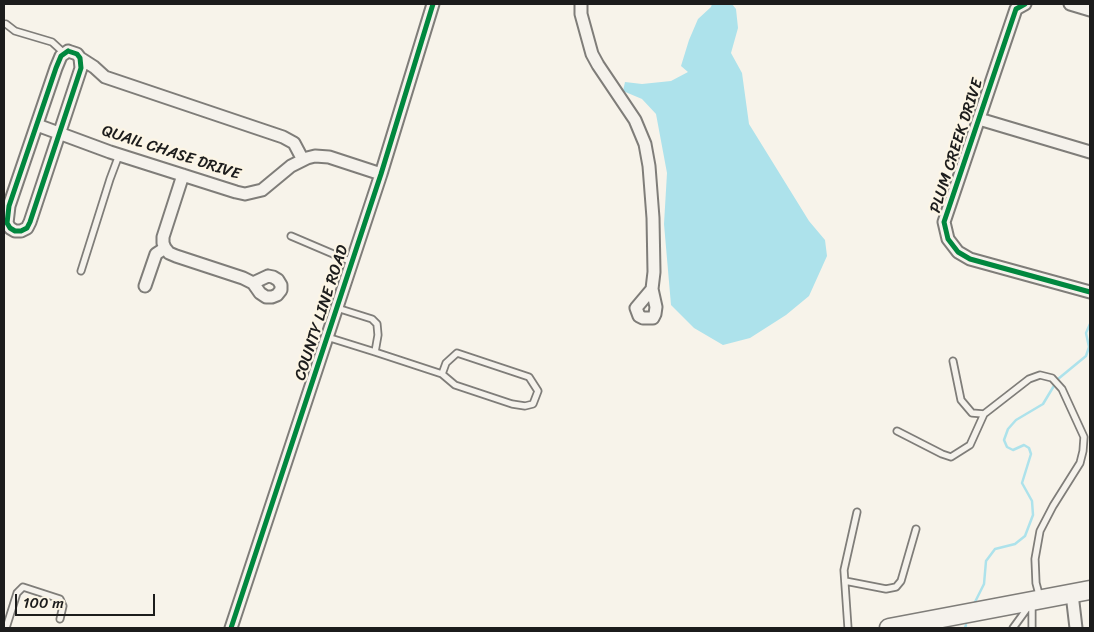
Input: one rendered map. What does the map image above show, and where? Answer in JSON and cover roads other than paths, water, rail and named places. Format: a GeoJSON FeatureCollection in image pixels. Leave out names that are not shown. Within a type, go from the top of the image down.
{"type":"FeatureCollection","features":[{"type":"Feature","properties":{"kind":"main road"},"geometry":{"type":"LineString","coordinates":[[889,628],[1090,590]]}},
{"type":"Feature","properties":{"kind":"street","name":"COUNTY LINE ROAD"},"geometry":{"type":"LineString","coordinates":[[231,628],[381,174],[433,4]]}},
{"type":"Feature","properties":{"kind":"street"},"geometry":{"type":"LineString","coordinates":[[581,4],[592,54],[635,120],[645,144],[650,174],[653,218],[654,272],[652,289]]}},
{"type":"Feature","properties":{"kind":"street","name":"PLUM CREEK DRIVE"},"geometry":{"type":"LineString","coordinates":[[1025,4],[1016,8],[944,222],[948,239],[958,252],[970,260],[1090,292]]}},
{"type":"Feature","properties":{"kind":"street"},"geometry":{"type":"LineString","coordinates":[[1070,4],[1090,10]]}},
{"type":"Feature","properties":{"kind":"street"},"geometry":{"type":"LineString","coordinates":[[80,58],[81,68],[30,222],[21,232],[15,231],[7,223],[7,215],[56,68],[64,53],[73,52],[105,77],[283,137],[294,143],[303,160]]}},
{"type":"Feature","properties":{"kind":"street"},"geometry":{"type":"LineString","coordinates":[[979,119],[1090,152]]}},
{"type":"Feature","properties":{"kind":"street","name":"QUAIL CHASE DRIVE"},"geometry":{"type":"LineString","coordinates":[[37,126],[226,190],[246,194],[262,190],[291,166],[303,160],[322,156],[344,161],[381,174]]}},
{"type":"Feature","properties":{"kind":"street"},"geometry":{"type":"LineString","coordinates":[[183,175],[165,229],[163,243],[165,248],[176,256],[253,283]]}},
{"type":"Feature","properties":{"kind":"street"},"geometry":{"type":"LineString","coordinates":[[145,286],[156,254],[165,248]]}},
{"type":"Feature","properties":{"kind":"street"},"geometry":{"type":"LineString","coordinates":[[1072,594],[1076,628]]}},
{"type":"Feature","properties":{"kind":"lane"},"geometry":{"type":"LineString","coordinates":[[6,24],[15,31],[52,42],[64,53]]}},
{"type":"Feature","properties":{"kind":"lane"},"geometry":{"type":"LineString","coordinates":[[81,271],[119,155]]}},
{"type":"Feature","properties":{"kind":"lane"},"geometry":{"type":"LineString","coordinates":[[291,236],[352,262]]}},
{"type":"Feature","properties":{"kind":"lane"},"geometry":{"type":"LineString","coordinates":[[337,308],[372,319],[377,324],[378,335],[375,352]]}},
{"type":"Feature","properties":{"kind":"lane"},"geometry":{"type":"LineString","coordinates":[[327,337],[442,374],[455,385],[512,404],[525,406],[533,404],[538,391],[529,377],[457,353],[446,363],[442,374]]}},
{"type":"Feature","properties":{"kind":"lane"},"geometry":{"type":"LineString","coordinates":[[953,362],[961,400],[972,413],[984,414]]}},
{"type":"Feature","properties":{"kind":"lane"},"geometry":{"type":"LineString","coordinates":[[897,431],[951,458],[970,445],[984,414],[1029,379],[1040,375],[1052,378],[1062,389],[1084,437],[1084,451],[1080,463],[1040,531],[1035,559],[1036,601],[1032,628]]}},
{"type":"Feature","properties":{"kind":"lane"},"geometry":{"type":"LineString","coordinates":[[848,628],[844,570],[857,512]]}},
{"type":"Feature","properties":{"kind":"lane"},"geometry":{"type":"LineString","coordinates":[[845,582],[886,589],[896,587],[901,581],[916,529]]}},
{"type":"Feature","properties":{"kind":"lane"},"geometry":{"type":"LineString","coordinates":[[6,628],[17,594],[22,587],[60,599],[63,606],[60,619]]}},
{"type":"Feature","properties":{"kind":"lane"},"geometry":{"type":"LineString","coordinates":[[1015,627],[1036,601]]}},
{"type":"Feature","properties":{"kind":"water"},"geometry":{"type":"Polygon","coordinates":[[[712,4],[732,4],[736,9],[738,28],[731,53],[742,73],[749,124],[809,221],[825,240],[827,256],[809,296],[786,315],[750,338],[723,345],[694,328],[671,305],[664,224],[667,173],[656,114],[642,99],[623,91],[625,82],[642,84],[671,81],[688,72],[681,66],[689,40],[698,19],[712,4]]]}},
{"type":"Feature","properties":{"kind":"waterway"},"geometry":{"type":"LineString","coordinates":[[974,604],[984,584],[986,561],[995,549],[1015,544],[1025,536],[1033,515],[1032,501],[1022,483],[1031,454],[1029,448],[1024,445],[1013,450],[1007,447],[1004,440],[1008,429],[1016,420],[1043,404],[1058,379],[1086,356],[1089,347],[1086,333],[1090,324]]}}]}
